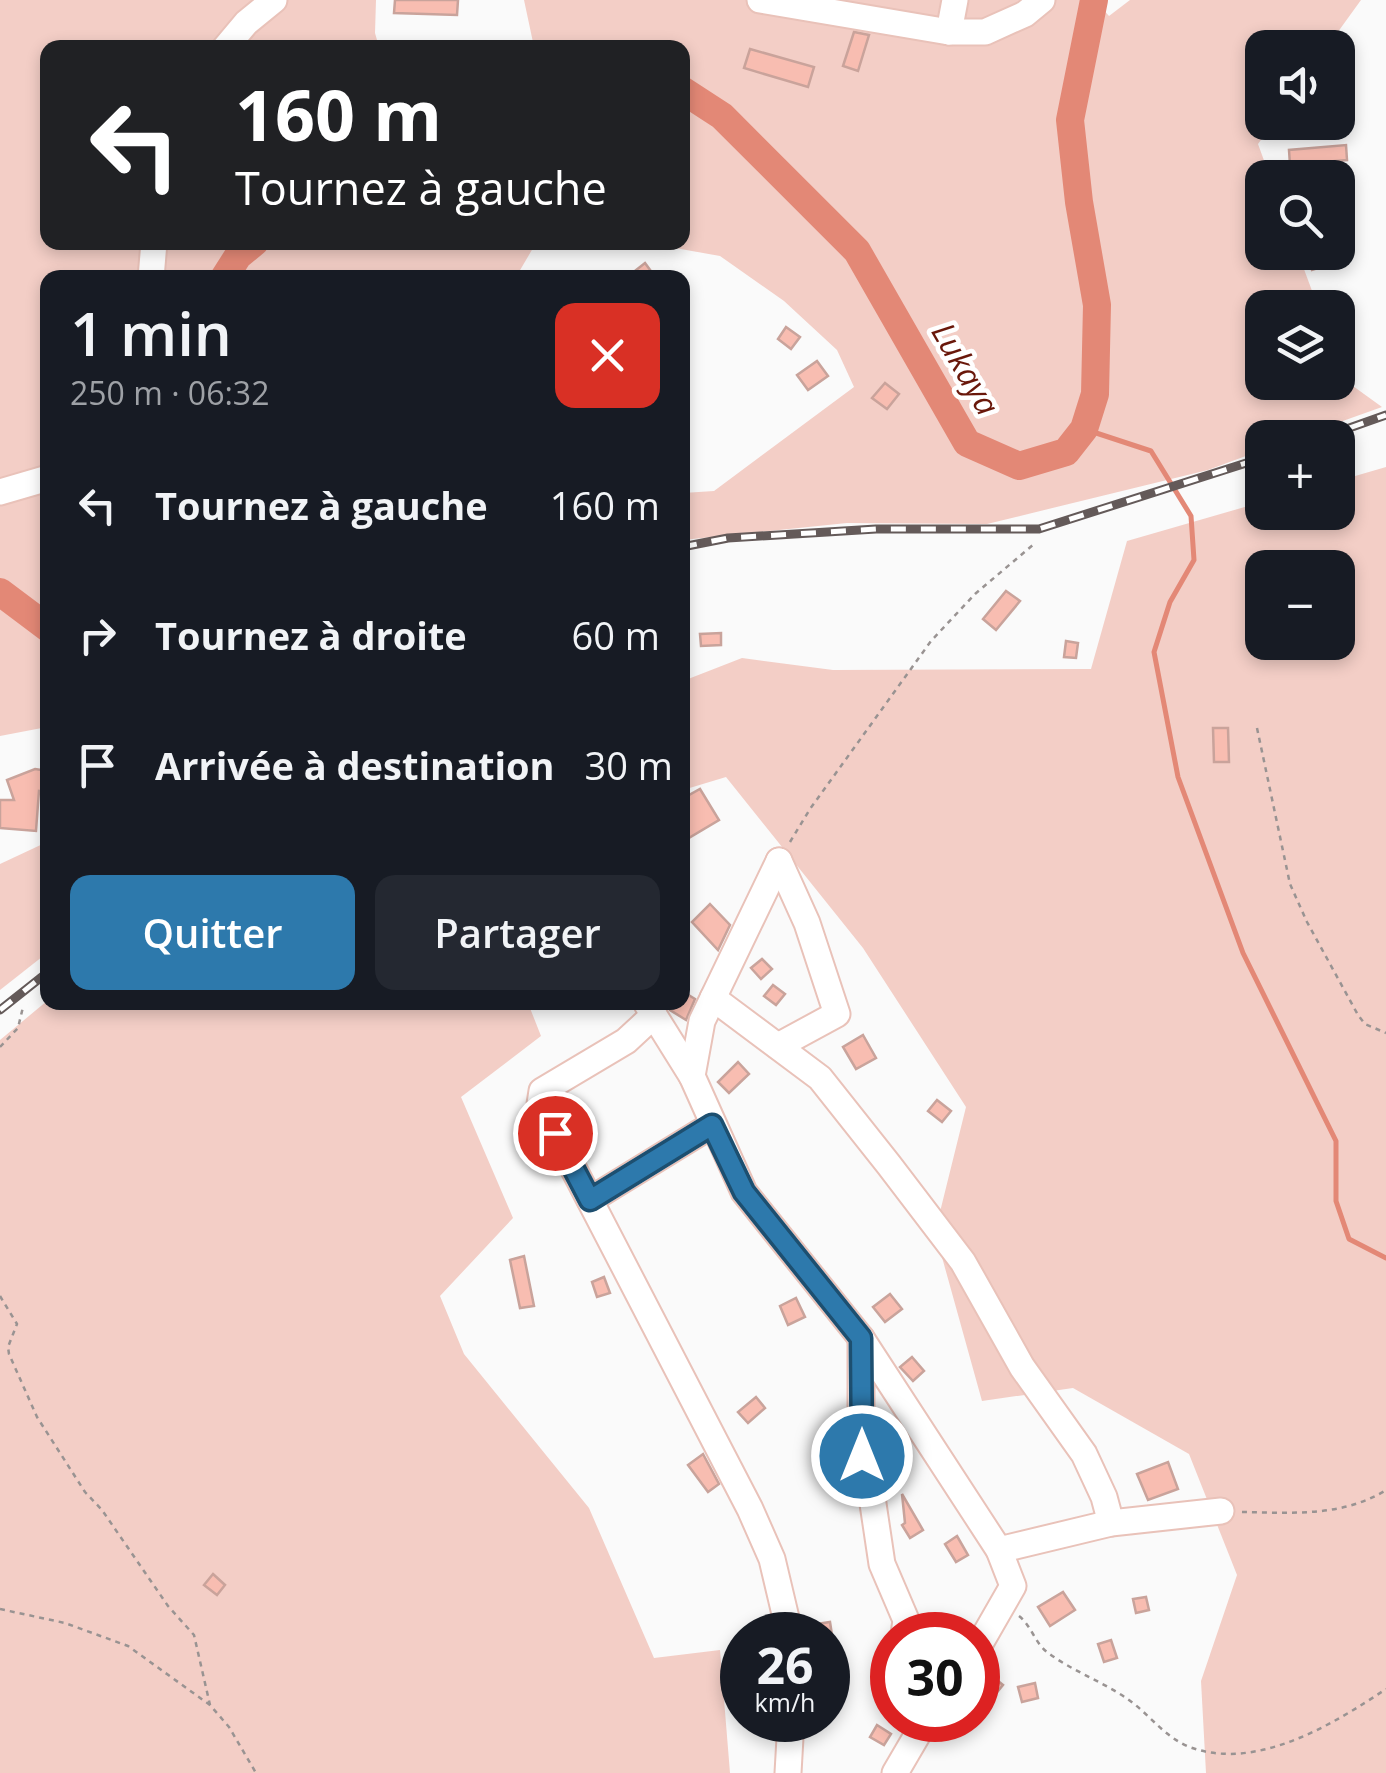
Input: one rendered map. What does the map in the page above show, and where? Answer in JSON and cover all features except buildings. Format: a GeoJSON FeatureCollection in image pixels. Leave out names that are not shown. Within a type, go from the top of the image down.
{"type":"FeatureCollection","features":[{"type":"Feature","properties":{"kind":"street"},"geometry":{"type":"LineString","coordinates":[[232,40],[274,0]]}},
{"type":"Feature","properties":{"kind":"street"},"geometry":{"type":"LineString","coordinates":[[760,0],[949,32],[985,32],[1025,14],[1042,0]]}},
{"type":"Feature","properties":{"kind":"street"},"geometry":{"type":"LineString","coordinates":[[949,32],[955,0]]}},
{"type":"Feature","properties":{"kind":"street"},"geometry":{"type":"LineString","coordinates":[[0,492],[40,480]]}},
{"type":"Feature","properties":{"kind":"street"},"geometry":{"type":"LineString","coordinates":[[692,1076],[702,1021],[779,860]]}},
{"type":"Feature","properties":{"kind":"street"},"geometry":{"type":"LineString","coordinates":[[778,1046],[837,1014],[806,923],[779,860]]}},
{"type":"Feature","properties":{"kind":"street"},"geometry":{"type":"LineString","coordinates":[[713,998],[820,1078],[963,1262],[1022,1367],[1084,1454],[1111,1523]]}},
{"type":"Feature","properties":{"kind":"street"},"geometry":{"type":"LineString","coordinates":[[649,1010],[626,1041],[542,1092],[539,1098],[750,1509],[772,1559],[785,1612]]}},
{"type":"Feature","properties":{"kind":"street"},"geometry":{"type":"LineString","coordinates":[[651,1010],[692,1076],[744,1192],[861,1338],[999,1550],[1013,1586],[999,1612]]}},
{"type":"Feature","properties":{"kind":"street"},"geometry":{"type":"LineString","coordinates":[[590,1200],[712,1125]]}},
{"type":"Feature","properties":{"kind":"street"},"geometry":{"type":"LineString","coordinates":[[861,1338],[862,1456],[882,1564],[903,1612]]}},
{"type":"Feature","properties":{"kind":"street"},"geometry":{"type":"LineString","coordinates":[[999,1550],[1111,1523],[1222,1511]]}},
{"type":"Feature","properties":{"kind":"street"},"geometry":{"type":"LineString","coordinates":[[788,1773],[790,1742]]}},
{"type":"Feature","properties":{"kind":"street"},"geometry":{"type":"LineString","coordinates":[[895,1773],[910,1742]]}},
{"type":"Feature","properties":{"kind":"path"},"geometry":{"type":"LineString","coordinates":[[779,860],[810,809],[931,640],[975,594],[1034,544]]}},
{"type":"Feature","properties":{"kind":"path"},"geometry":{"type":"LineString","coordinates":[[1257,728],[1290,884],[1358,1015],[1364,1024],[1386,1033]]}},
{"type":"Feature","properties":{"kind":"path"},"geometry":{"type":"LineString","coordinates":[[0,1047],[18,1028],[22,1007]]}},
{"type":"Feature","properties":{"kind":"path"},"geometry":{"type":"LineString","coordinates":[[0,1296],[17,1324],[9,1354],[38,1418],[85,1492],[194,1635],[210,1706]]}},
{"type":"Feature","properties":{"kind":"path"},"geometry":{"type":"LineString","coordinates":[[1222,1511],[1305,1514],[1358,1504],[1386,1490]]}},
{"type":"Feature","properties":{"kind":"path"},"geometry":{"type":"LineString","coordinates":[[1006,1601],[1014,1614],[1023,1618],[1044,1650],[1133,1703],[1168,1736],[1192,1749],[1224,1756],[1255,1755],[1302,1739],[1386,1689]]}},
{"type":"Feature","properties":{"kind":"path"},"geometry":{"type":"LineString","coordinates":[[0,1610],[65,1624],[128,1646],[210,1706],[229,1727],[256,1773]]}},
{"type":"Feature","properties":{"kind":"shaded area"},"geometry":{"type":"Polygon","coordinates":[[[0,0],[376,0],[377,40],[40,40],[40,250],[532,250],[520,270],[40,270],[40,728],[0,736],[0,0]]]}},
{"type":"Feature","properties":{"kind":"shaded area"},"geometry":{"type":"Polygon","coordinates":[[[524,0],[946,0],[958,21],[961,0],[1095,0],[1109,16],[1130,0],[1361,0],[1339,30],[1245,30],[1245,140],[1261,140],[1258,144],[1264,160],[1245,160],[1245,270],[1304,270],[1312,290],[1245,290],[1245,400],[1355,400],[1355,388],[1382,407],[1346,420],[1245,420],[1245,456],[1208,470],[987,524],[847,523],[690,539],[690,493],[714,491],[854,387],[837,350],[784,301],[720,256],[686,250],[690,250],[690,40],[533,40],[524,0]]]}},
{"type":"Feature","properties":{"kind":"shaded area"},"geometry":{"type":"Polygon","coordinates":[[[1386,467],[1386,1773],[1206,1773],[1201,1681],[1237,1575],[1189,1454],[1073,1388],[982,1401],[935,1232],[966,1107],[863,948],[726,777],[690,788],[690,678],[742,658],[833,670],[1091,669],[1127,541],[1245,507],[1245,530],[1355,530],[1355,476],[1386,467]]]}},
{"type":"Feature","properties":{"kind":"shaded area"},"geometry":{"type":"Polygon","coordinates":[[[40,845],[40,959],[0,990],[0,864],[40,845]]]}},
{"type":"Feature","properties":{"kind":"shaded area"},"geometry":{"type":"Polygon","coordinates":[[[40,1007],[40,1010],[531,1010],[541,1036],[461,1097],[513,1218],[440,1296],[464,1354],[589,1508],[654,1658],[720,1650],[720,1742],[727,1742],[730,1773],[0,1773],[0,1040],[40,1007]]]}},
{"type":"Feature","properties":{"kind":"waterway","name":"Lukaya"},"geometry":{"type":"LineString","coordinates":[[690,95],[722,116],[857,251],[967,443],[1019,466],[1066,452],[1084,429],[1095,394],[1097,305],[1070,120],[1094,0]]}},
{"type":"Feature","properties":{"kind":"waterway","name":"Lukaya"},"geometry":{"type":"LineString","coordinates":[[229,270],[245,250]]}},
{"type":"Feature","properties":{"kind":"waterway"},"geometry":{"type":"LineString","coordinates":[[1084,429],[1151,451],[1191,516],[1194,560],[1170,602],[1154,652],[1178,777],[1243,953],[1336,1141],[1336,1201],[1349,1239],[1386,1258]]}},
{"type":"Feature","properties":{"kind":"waterway","name":"Lukaya"},"geometry":{"type":"LineString","coordinates":[[0,592],[40,622]]}},
{"type":"Feature","properties":{"kind":"railway"},"geometry":{"type":"LineString","coordinates":[[1355,426],[1386,415]]}},
{"type":"Feature","properties":{"kind":"railway"},"geometry":{"type":"LineString","coordinates":[[690,545],[728,538],[876,529],[1039,529],[1245,463]]}},
{"type":"Feature","properties":{"kind":"railway"},"geometry":{"type":"LineString","coordinates":[[0,1010],[40,978]]}},
{"type":"Feature","properties":{"kind":"route"},"geometry":{"type":"LineString","coordinates":[[555,1133],[590,1200],[712,1125],[744,1192],[861,1338],[862,1456]]}}]}
